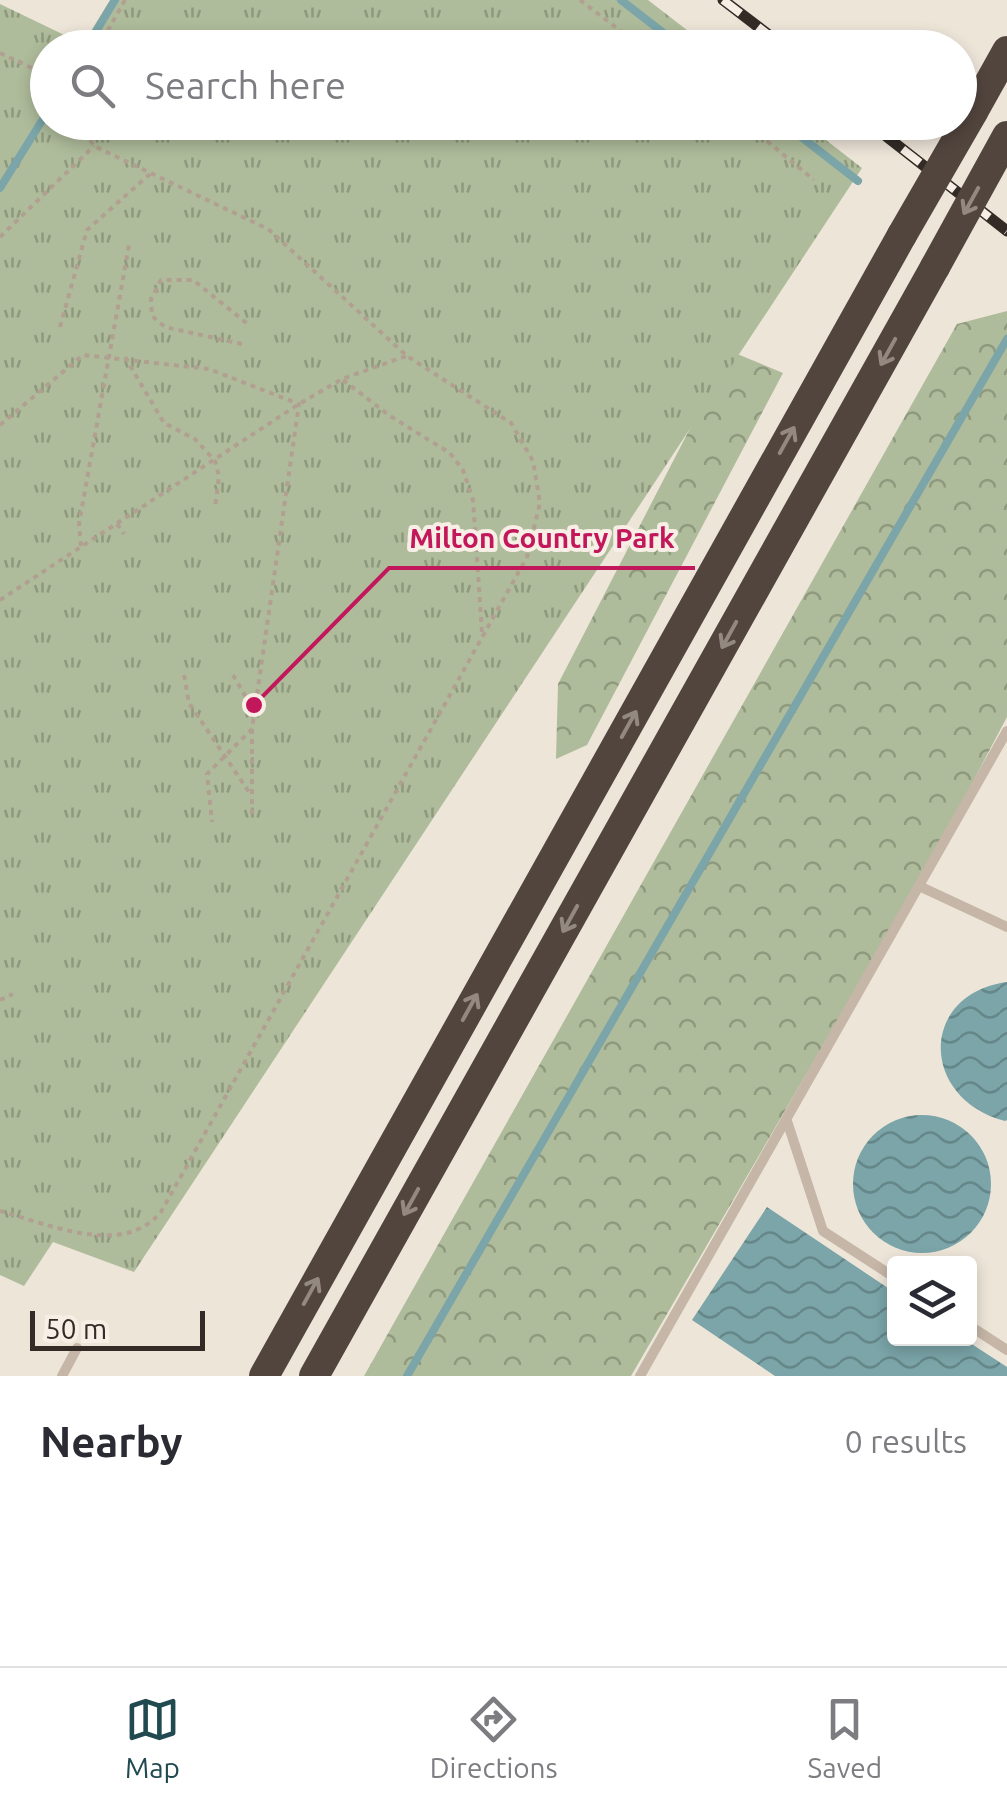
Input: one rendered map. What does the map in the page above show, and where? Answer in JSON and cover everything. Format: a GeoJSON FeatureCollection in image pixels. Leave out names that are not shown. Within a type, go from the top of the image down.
{"type":"FeatureCollection","features":[{"type":"Feature","properties":{"kind":"highway"},"geometry":{"type":"LineString","coordinates":[[977,105],[1007,51]]}},
{"type":"Feature","properties":{"kind":"highway"},"geometry":{"type":"LineString","coordinates":[[314,1376],[1007,136]]}},
{"type":"Feature","properties":{"kind":"highway"},"geometry":{"type":"LineString","coordinates":[[264,1376],[957,140]]}},
{"type":"Feature","properties":{"kind":"lane"},"geometry":{"type":"LineString","coordinates":[[643,1375],[1007,731]]}},
{"type":"Feature","properties":{"kind":"lane"},"geometry":{"type":"LineString","coordinates":[[919,886],[1007,928]]}},
{"type":"Feature","properties":{"kind":"lane"},"geometry":{"type":"LineString","coordinates":[[788,1121],[823,1231],[887,1273]]}},
{"type":"Feature","properties":{"kind":"lane"},"geometry":{"type":"LineString","coordinates":[[977,1331],[1007,1350]]}},
{"type":"Feature","properties":{"kind":"lane"},"geometry":{"type":"LineString","coordinates":[[62,1376],[77,1348]]}},
{"type":"Feature","properties":{"kind":"path"},"geometry":{"type":"LineString","coordinates":[[108,30],[125,0]]}},
{"type":"Feature","properties":{"kind":"path"},"geometry":{"type":"LineString","coordinates":[[580,0],[619,30]]}},
{"type":"Feature","properties":{"kind":"path"},"geometry":{"type":"LineString","coordinates":[[0,53],[30,67]]}},
{"type":"Feature","properties":{"kind":"path"},"geometry":{"type":"LineString","coordinates":[[0,1211],[102,1236],[120,1236],[152,1222],[527,557],[540,503],[533,461],[511,423],[408,356],[268,229],[94,146],[90,140]]}},
{"type":"Feature","properties":{"kind":"path"},"geometry":{"type":"LineString","coordinates":[[766,140],[814,180]]}},
{"type":"Feature","properties":{"kind":"path"},"geometry":{"type":"LineString","coordinates":[[0,237],[94,146]]}},
{"type":"Feature","properties":{"kind":"path"},"geometry":{"type":"LineString","coordinates":[[60,326],[87,230],[151,173]]}},
{"type":"Feature","properties":{"kind":"path"},"geometry":{"type":"LineString","coordinates":[[81,548],[80,524],[129,245]]}},
{"type":"Feature","properties":{"kind":"path"},"geometry":{"type":"LineString","coordinates":[[242,344],[165,327],[152,316],[151,300],[161,280],[193,280],[249,325]]}},
{"type":"Feature","properties":{"kind":"path"},"geometry":{"type":"LineString","coordinates":[[0,426],[83,355],[111,355],[209,369],[299,404]]}},
{"type":"Feature","properties":{"kind":"path"},"geometry":{"type":"LineString","coordinates":[[0,600],[299,404],[342,379],[408,356]]}},
{"type":"Feature","properties":{"kind":"path"},"geometry":{"type":"LineString","coordinates":[[126,357],[164,424],[194,439],[215,461],[219,476],[215,507]]}},
{"type":"Feature","properties":{"kind":"path"},"geometry":{"type":"LineString","coordinates":[[342,379],[390,416],[450,453],[463,470],[472,500],[482,632]]}},
{"type":"Feature","properties":{"kind":"path"},"geometry":{"type":"LineString","coordinates":[[252,819],[252,729],[299,404]]}},
{"type":"Feature","properties":{"kind":"path"},"geometry":{"type":"LineString","coordinates":[[117,524],[124,534]]}},
{"type":"Feature","properties":{"kind":"path"},"geometry":{"type":"LineString","coordinates":[[184,674],[188,703],[249,792]]}},
{"type":"Feature","properties":{"kind":"path"},"geometry":{"type":"LineString","coordinates":[[232,675],[254,712]]}},
{"type":"Feature","properties":{"kind":"path"},"geometry":{"type":"LineString","coordinates":[[212,822],[207,774],[252,729]]}},
{"type":"Feature","properties":{"kind":"path"},"geometry":{"type":"LineString","coordinates":[[0,1000],[13,994]]}},
{"type":"Feature","properties":{"kind":"green space"},"geometry":{"type":"Polygon","coordinates":[[[110,0],[648,0],[687,30],[92,30],[110,0]]]}},
{"type":"Feature","properties":{"kind":"green space"},"geometry":{"type":"Polygon","coordinates":[[[0,4],[54,30],[30,30],[30,140],[826,140],[862,168],[134,1272],[53,1242],[24,1286],[0,1275],[0,4]]]}},
{"type":"Feature","properties":{"kind":"green space"},"geometry":{"type":"Polygon","coordinates":[[[1007,311],[1007,717],[941,842],[631,1376],[364,1376],[957,324],[1007,311]]]}},
{"type":"Feature","properties":{"kind":"green space"},"geometry":{"type":"Polygon","coordinates":[[[730,351],[783,373],[587,745],[556,759],[558,684],[730,351]]]}},
{"type":"Feature","properties":{"kind":"water"},"geometry":{"type":"Polygon","coordinates":[[[1007,982],[1005,1121],[977,1109],[957,1091],[945,1070],[941,1047],[945,1025],[957,1006],[978,990],[1007,982]]]}},
{"type":"Feature","properties":{"kind":"water"},"geometry":{"type":"Polygon","coordinates":[[[922,1115],[948,1120],[971,1135],[986,1158],[991,1184],[986,1210],[971,1233],[948,1248],[922,1253],[896,1248],[873,1233],[858,1210],[853,1184],[858,1158],[873,1135],[896,1120],[922,1115]]]}},
{"type":"Feature","properties":{"kind":"water"},"geometry":{"type":"Polygon","coordinates":[[[767,1207],[887,1287],[887,1346],[975,1346],[1007,1367],[1007,1376],[775,1376],[692,1320],[767,1207]]]}},
{"type":"Feature","properties":{"kind":"waterway"},"geometry":{"type":"LineString","coordinates":[[97,30],[115,0]]}},
{"type":"Feature","properties":{"kind":"waterway"},"geometry":{"type":"LineString","coordinates":[[621,0],[660,30]]}},
{"type":"Feature","properties":{"kind":"waterway"},"geometry":{"type":"LineString","coordinates":[[0,188],[30,140]]}},
{"type":"Feature","properties":{"kind":"waterway"},"geometry":{"type":"LineString","coordinates":[[805,140],[858,181]]}},
{"type":"Feature","properties":{"kind":"waterway"},"geometry":{"type":"LineString","coordinates":[[407,1376],[1007,339]]}},
{"type":"Feature","properties":{"kind":"railway"},"geometry":{"type":"LineString","coordinates":[[723,0],[762,30]]}},
{"type":"Feature","properties":{"kind":"railway"},"geometry":{"type":"LineString","coordinates":[[891,140],[1007,231]]}},
{"type":"Feature","properties":{"kind":"place","name":"Milton Country Park"},"geometry":{"type":"Point","coordinates":[254,705]}}]}
